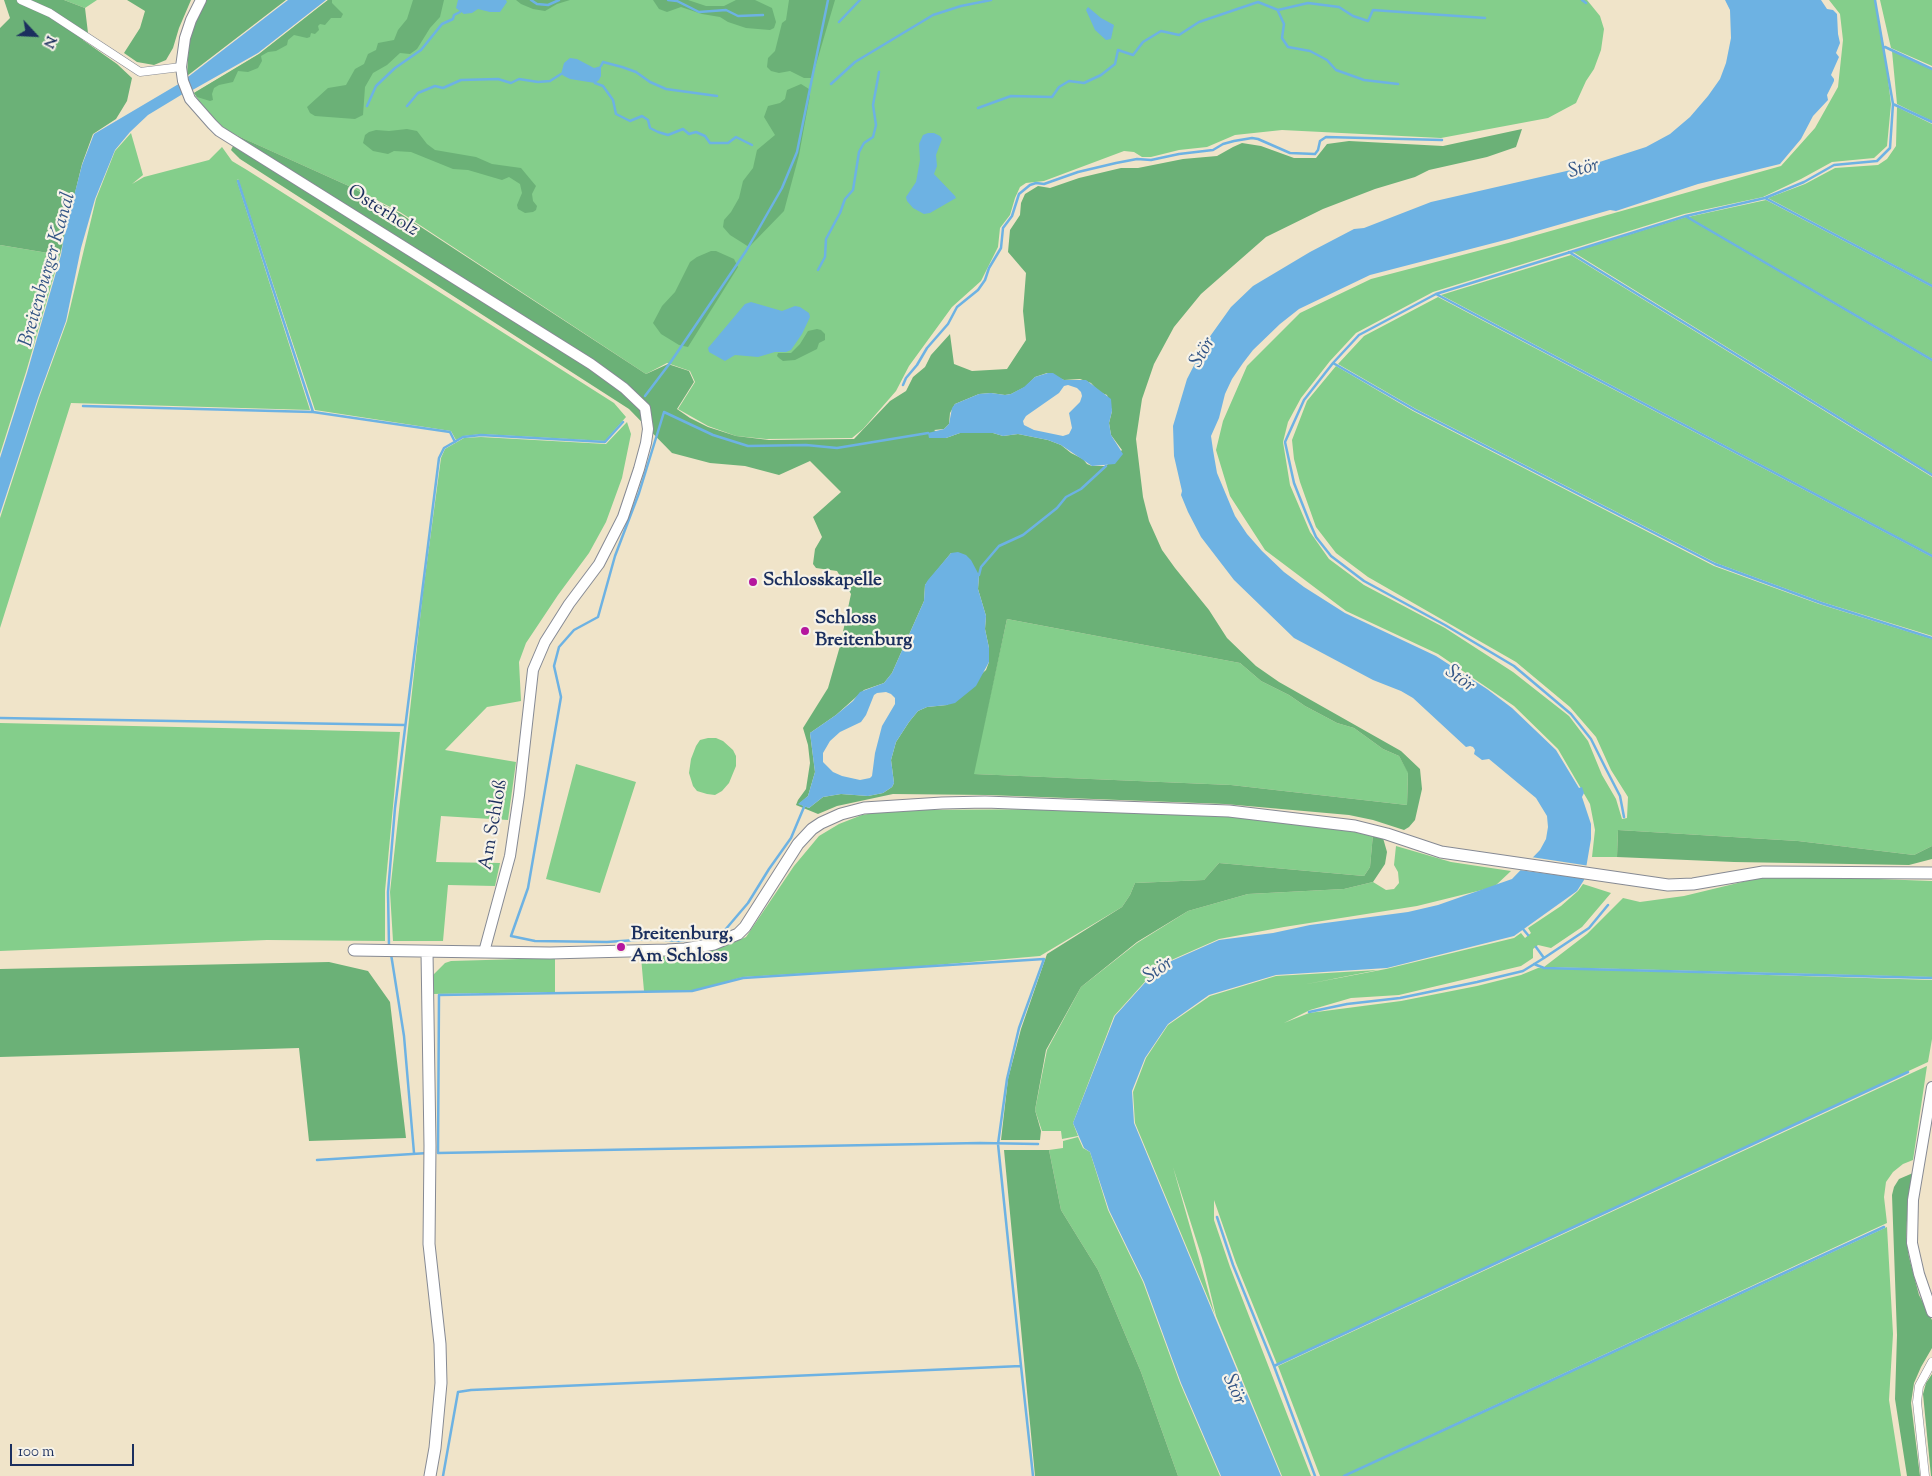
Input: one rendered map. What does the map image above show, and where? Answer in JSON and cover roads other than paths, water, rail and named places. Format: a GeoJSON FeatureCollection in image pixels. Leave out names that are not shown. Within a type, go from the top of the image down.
{"type":"FeatureCollection","features":[{"type":"Feature","properties":{"kind":"main road"},"geometry":{"type":"LineString","coordinates":[[354,950],[550,953],[685,949],[714,944],[738,934],[756,912],[798,844],[812,829],[833,817],[864,808],[942,803],[985,802],[1229,811],[1355,826],[1441,852],[1592,875],[1678,885],[1763,872],[1932,873]]}},
{"type":"Feature","properties":{"kind":"main road"},"geometry":{"type":"LineString","coordinates":[[427,952],[430,1146],[428,1244],[440,1344],[437,1430],[430,1476]]}},
{"type":"Feature","properties":{"kind":"street"},"geometry":{"type":"LineString","coordinates":[[21,0],[50,13],[140,72],[181,67]]}},
{"type":"Feature","properties":{"kind":"street","name":"Osterholz"},"geometry":{"type":"LineString","coordinates":[[200,0],[185,38],[181,67],[183,81],[190,99],[197,109],[219,131],[591,364],[624,388],[645,408]]}},
{"type":"Feature","properties":{"kind":"street","name":"Am Schloß"},"geometry":{"type":"LineString","coordinates":[[484,952],[510,856],[533,670],[545,642],[569,604],[599,564],[623,517],[646,443],[648,429],[645,408]]}},
{"type":"Feature","properties":{"kind":"street"},"geometry":{"type":"LineString","coordinates":[[1932,1088],[1913,1200],[1912,1243],[1919,1274],[1932,1312]]}},
{"type":"Feature","properties":{"kind":"street"},"geometry":{"type":"LineString","coordinates":[[1925,1476],[1917,1402],[1919,1386],[1932,1362]]}},
{"type":"Feature","properties":{"kind":"water"},"geometry":{"type":"Polygon","coordinates":[[[288,0],[326,0],[258,53],[189,92],[184,80],[288,0]]]}},
{"type":"Feature","properties":{"kind":"water"},"geometry":{"type":"Polygon","coordinates":[[[458,0],[506,0],[507,2],[500,12],[478,9],[472,13],[464,14],[456,8],[458,0]]]}},
{"type":"Feature","properties":{"kind":"water","name":"Stör"},"geometry":{"type":"Polygon","coordinates":[[[1725,0],[1821,0],[1827,9],[1833,10],[1837,14],[1840,43],[1836,53],[1839,57],[1831,75],[1834,81],[1827,95],[1828,100],[1813,116],[1801,139],[1780,164],[1698,184],[1616,211],[1610,210],[1509,239],[1370,275],[1299,309],[1280,324],[1253,350],[1232,379],[1225,394],[1219,418],[1211,436],[1213,450],[1217,473],[1235,516],[1247,534],[1284,572],[1304,587],[1345,613],[1436,656],[1487,689],[1512,708],[1556,750],[1579,788],[1582,787],[1584,793],[1582,797],[1591,824],[1591,839],[1584,880],[1577,891],[1514,936],[1387,968],[1276,975],[1209,995],[1168,1024],[1145,1058],[1132,1091],[1134,1123],[1281,1476],[1221,1476],[1181,1383],[1144,1282],[1109,1210],[1090,1152],[1084,1148],[1073,1123],[1115,1016],[1160,966],[1219,940],[1273,933],[1310,925],[1408,912],[1438,905],[1512,879],[1540,850],[1546,839],[1548,827],[1547,816],[1536,798],[1489,759],[1482,760],[1474,754],[1475,750],[1473,747],[1466,747],[1413,698],[1373,680],[1294,638],[1234,580],[1201,537],[1181,495],[1182,491],[1174,456],[1173,426],[1187,379],[1206,342],[1231,307],[1253,286],[1310,252],[1354,229],[1364,228],[1431,202],[1584,167],[1646,147],[1670,134],[1690,117],[1720,79],[1726,63],[1731,38],[1730,10],[1725,0]]]}},
{"type":"Feature","properties":{"kind":"water"},"geometry":{"type":"Polygon","coordinates":[[[1088,7],[1101,18],[1114,25],[1111,39],[1106,40],[1095,30],[1086,10],[1088,7]]]}},
{"type":"Feature","properties":{"kind":"water"},"geometry":{"type":"Polygon","coordinates":[[[570,58],[577,59],[594,68],[601,66],[599,80],[595,83],[570,79],[561,74],[564,63],[570,58]]]}},
{"type":"Feature","properties":{"kind":"water"},"geometry":{"type":"Polygon","coordinates":[[[182,82],[186,92],[148,115],[115,150],[95,199],[81,248],[66,321],[38,398],[0,514],[0,458],[61,255],[65,231],[82,165],[94,134],[182,82]]]}},
{"type":"Feature","properties":{"kind":"water"},"geometry":{"type":"Polygon","coordinates":[[[934,133],[942,139],[936,155],[937,166],[934,174],[956,198],[930,213],[924,214],[913,208],[906,197],[916,182],[920,160],[919,144],[923,135],[934,133]]]}},
{"type":"Feature","properties":{"kind":"water"},"geometry":{"type":"Polygon","coordinates":[[[751,302],[782,311],[795,306],[809,313],[810,317],[802,334],[791,350],[758,357],[735,355],[725,361],[709,352],[708,348],[745,304],[751,302]]]}},
{"type":"Feature","properties":{"kind":"water"},"geometry":{"type":"Polygon","coordinates":[[[1053,373],[1064,380],[1086,380],[1111,399],[1112,411],[1109,423],[1111,435],[1123,454],[1115,464],[1092,466],[1061,445],[1048,440],[1018,434],[1003,436],[993,433],[960,433],[946,438],[929,438],[928,433],[944,429],[949,424],[952,408],[955,404],[979,394],[1011,394],[1024,387],[1035,377],[1053,373]],[[1068,385],[1064,386],[1059,393],[1026,416],[1023,421],[1024,425],[1034,430],[1063,436],[1069,434],[1072,428],[1069,413],[1080,402],[1082,396],[1077,388],[1068,385]]]}},
{"type":"Feature","properties":{"kind":"water"},"geometry":{"type":"Polygon","coordinates":[[[958,552],[966,555],[979,575],[978,589],[986,616],[985,629],[989,648],[989,662],[976,686],[955,703],[927,707],[918,711],[896,742],[891,760],[894,783],[892,787],[883,793],[868,796],[841,794],[823,797],[809,808],[798,804],[808,796],[815,772],[810,733],[836,715],[853,701],[860,692],[884,683],[892,673],[924,601],[925,585],[951,553],[958,552]],[[886,692],[874,695],[861,722],[840,732],[830,741],[823,753],[823,762],[833,772],[860,780],[872,776],[875,753],[882,726],[895,704],[895,698],[886,692]]]}},
{"type":"Feature","properties":{"kind":"waterway"},"geometry":{"type":"LineString","coordinates":[[531,0],[537,4],[548,5],[559,0]]}},
{"type":"Feature","properties":{"kind":"waterway"},"geometry":{"type":"LineString","coordinates":[[668,0],[677,1],[699,12],[726,10],[738,16],[763,15]]}},
{"type":"Feature","properties":{"kind":"waterway"},"geometry":{"type":"LineString","coordinates":[[645,396],[670,363],[746,251],[782,188],[797,152],[828,0]]}},
{"type":"Feature","properties":{"kind":"waterway"},"geometry":{"type":"LineString","coordinates":[[839,22],[860,0]]}},
{"type":"Feature","properties":{"kind":"waterway"},"geometry":{"type":"LineString","coordinates":[[831,84],[855,62],[933,15],[961,6],[991,0]]}},
{"type":"Feature","properties":{"kind":"waterway"},"geometry":{"type":"LineString","coordinates":[[1582,0],[1586,3]]}},
{"type":"Feature","properties":{"kind":"waterway"},"geometry":{"type":"LineString","coordinates":[[1624,817],[1620,796],[1591,739],[1571,714],[1514,666],[1445,625],[1364,581],[1331,556],[1316,537],[1309,521],[1294,483],[1285,442],[1304,400],[1333,363],[1359,335],[1436,294],[1686,216],[1765,198],[1804,182],[1834,165],[1877,161],[1890,148],[1893,104],[1875,0]]}},
{"type":"Feature","properties":{"kind":"waterway"},"geometry":{"type":"LineString","coordinates":[[978,108],[1011,96],[1052,97],[1059,87],[1069,81],[1084,83],[1101,75],[1115,64],[1118,50],[1133,55],[1143,42],[1161,31],[1179,35],[1199,22],[1258,2],[1278,10],[1308,3],[1339,7],[1353,16],[1368,21],[1373,10],[1485,18]]}},
{"type":"Feature","properties":{"kind":"waterway"},"geometry":{"type":"LineString","coordinates":[[1278,11],[1284,24],[1282,38],[1288,47],[1310,51],[1327,60],[1336,70],[1364,80],[1398,84]]}},
{"type":"Feature","properties":{"kind":"waterway"},"geometry":{"type":"LineString","coordinates":[[367,106],[376,86],[395,68],[421,50],[442,24],[453,19],[454,15],[460,12]]}},
{"type":"Feature","properties":{"kind":"waterway"},"geometry":{"type":"LineString","coordinates":[[1885,47],[1932,69]]}},
{"type":"Feature","properties":{"kind":"waterway"},"geometry":{"type":"LineString","coordinates":[[601,66],[603,62],[622,67],[636,72],[650,82],[666,89],[717,96]]}},
{"type":"Feature","properties":{"kind":"waterway"},"geometry":{"type":"LineString","coordinates":[[818,270],[825,257],[826,239],[845,199],[853,190],[859,152],[864,143],[873,137],[876,125],[873,105],[879,72]]}},
{"type":"Feature","properties":{"kind":"waterway"},"geometry":{"type":"LineString","coordinates":[[407,106],[418,93],[435,86],[443,88],[461,80],[498,79],[511,83],[519,79],[538,82],[550,81],[561,74]]}},
{"type":"Feature","properties":{"kind":"waterway"},"geometry":{"type":"LineString","coordinates":[[595,83],[603,86],[613,100],[616,114],[630,121],[642,116],[648,120],[650,128],[668,135],[683,129],[689,134],[696,132],[705,136],[710,143],[728,143],[736,137],[752,145]]}},
{"type":"Feature","properties":{"kind":"waterway"},"geometry":{"type":"LineString","coordinates":[[1893,104],[1932,122]]}},
{"type":"Feature","properties":{"kind":"waterway"},"geometry":{"type":"LineString","coordinates":[[903,385],[927,348],[948,324],[957,307],[978,290],[985,280],[989,268],[1001,248],[1003,228],[1012,216],[1019,194],[1030,185],[1036,183],[1044,184],[1078,172],[1116,163],[1137,159],[1151,160],[1213,150],[1223,144],[1252,138],[1290,153],[1315,154],[1320,141],[1326,137],[1442,140]]}},
{"type":"Feature","properties":{"kind":"waterway"},"geometry":{"type":"LineString","coordinates":[[238,181],[313,412]]}},
{"type":"Feature","properties":{"kind":"waterway"},"geometry":{"type":"LineString","coordinates":[[1765,198],[1932,286]]}},
{"type":"Feature","properties":{"kind":"waterway"},"geometry":{"type":"LineString","coordinates":[[1687,217],[1932,360]]}},
{"type":"Feature","properties":{"kind":"waterway"},"geometry":{"type":"LineString","coordinates":[[1569,252],[1932,475]]}},
{"type":"Feature","properties":{"kind":"waterway"},"geometry":{"type":"LineString","coordinates":[[1436,294],[1932,556]]}},
{"type":"Feature","properties":{"kind":"waterway"},"geometry":{"type":"LineString","coordinates":[[1333,363],[1415,410],[1715,564],[1821,603],[1932,638]]}},
{"type":"Feature","properties":{"kind":"waterway"},"geometry":{"type":"LineString","coordinates":[[83,406],[313,412],[450,432],[455,442]]}},
{"type":"Feature","properties":{"kind":"waterway"},"geometry":{"type":"LineString","coordinates":[[804,807],[791,838],[748,903],[725,930],[699,938],[679,941],[651,939],[607,942],[535,941],[511,936],[528,888],[561,697],[554,666],[559,647],[574,630],[598,617],[615,556],[639,493],[664,412],[713,435],[748,446],[806,445],[837,448],[928,433]]}},
{"type":"Feature","properties":{"kind":"waterway"},"geometry":{"type":"LineString","coordinates":[[389,946],[388,892],[395,808],[439,458],[444,448],[463,437],[481,435],[605,442],[623,422]]}},
{"type":"Feature","properties":{"kind":"waterway"},"geometry":{"type":"LineString","coordinates":[[979,575],[981,567],[999,546],[1023,535],[1057,508],[1066,497],[1081,489],[1106,466]]}},
{"type":"Feature","properties":{"kind":"waterway"},"geometry":{"type":"LineString","coordinates":[[0,718],[405,725]]}},
{"type":"Feature","properties":{"kind":"waterway"},"geometry":{"type":"LineString","coordinates":[[1536,947],[1544,958],[1589,928],[1608,905]]}},
{"type":"Feature","properties":{"kind":"waterway"},"geometry":{"type":"LineString","coordinates":[[1523,929],[1528,935]]}},
{"type":"Feature","properties":{"kind":"waterway"},"geometry":{"type":"LineString","coordinates":[[391,954],[404,1036],[414,1153]]}},
{"type":"Feature","properties":{"kind":"waterway"},"geometry":{"type":"LineString","coordinates":[[1309,1012],[1347,1004],[1400,998],[1477,982],[1523,971],[1544,958]]}},
{"type":"Feature","properties":{"kind":"waterway"},"geometry":{"type":"LineString","coordinates":[[438,1153],[439,995],[692,991],[743,978],[1044,959],[1019,1028],[1007,1079],[998,1144],[1021,1366],[458,1392],[443,1476]]}},
{"type":"Feature","properties":{"kind":"waterway"},"geometry":{"type":"LineString","coordinates":[[1534,964],[1544,968],[1932,978]]}},
{"type":"Feature","properties":{"kind":"waterway"},"geometry":{"type":"LineString","coordinates":[[1274,1366],[1908,1072]]}},
{"type":"Feature","properties":{"kind":"waterway"},"geometry":{"type":"LineString","coordinates":[[438,1153],[980,1143],[1038,1144]]}},
{"type":"Feature","properties":{"kind":"waterway"},"geometry":{"type":"LineString","coordinates":[[317,1160],[428,1153]]}},
{"type":"Feature","properties":{"kind":"waterway"},"geometry":{"type":"LineString","coordinates":[[1217,1217],[1233,1265],[1274,1366],[1315,1476]]}},
{"type":"Feature","properties":{"kind":"waterway"},"geometry":{"type":"LineString","coordinates":[[1344,1476],[1884,1227]]}},
{"type":"Feature","properties":{"kind":"waterway"},"geometry":{"type":"LineString","coordinates":[[1021,1366],[1033,1476]]}},
{"type":"Feature","properties":{"kind":"place","name":"Schlosskapelle"},"geometry":{"type":"Point","coordinates":[753,582]}},
{"type":"Feature","properties":{"kind":"place","name":"Schloss Breitenburg"},"geometry":{"type":"Point","coordinates":[805,631]}},
{"type":"Feature","properties":{"kind":"place","name":"Breitenburg, Am Schloss"},"geometry":{"type":"Point","coordinates":[621,947]}},
{"type":"Feature","properties":{"kind":"water label","name":"Breitenburger Kanal"},"geometry":{"type":"Point","coordinates":[49,270]}}]}
